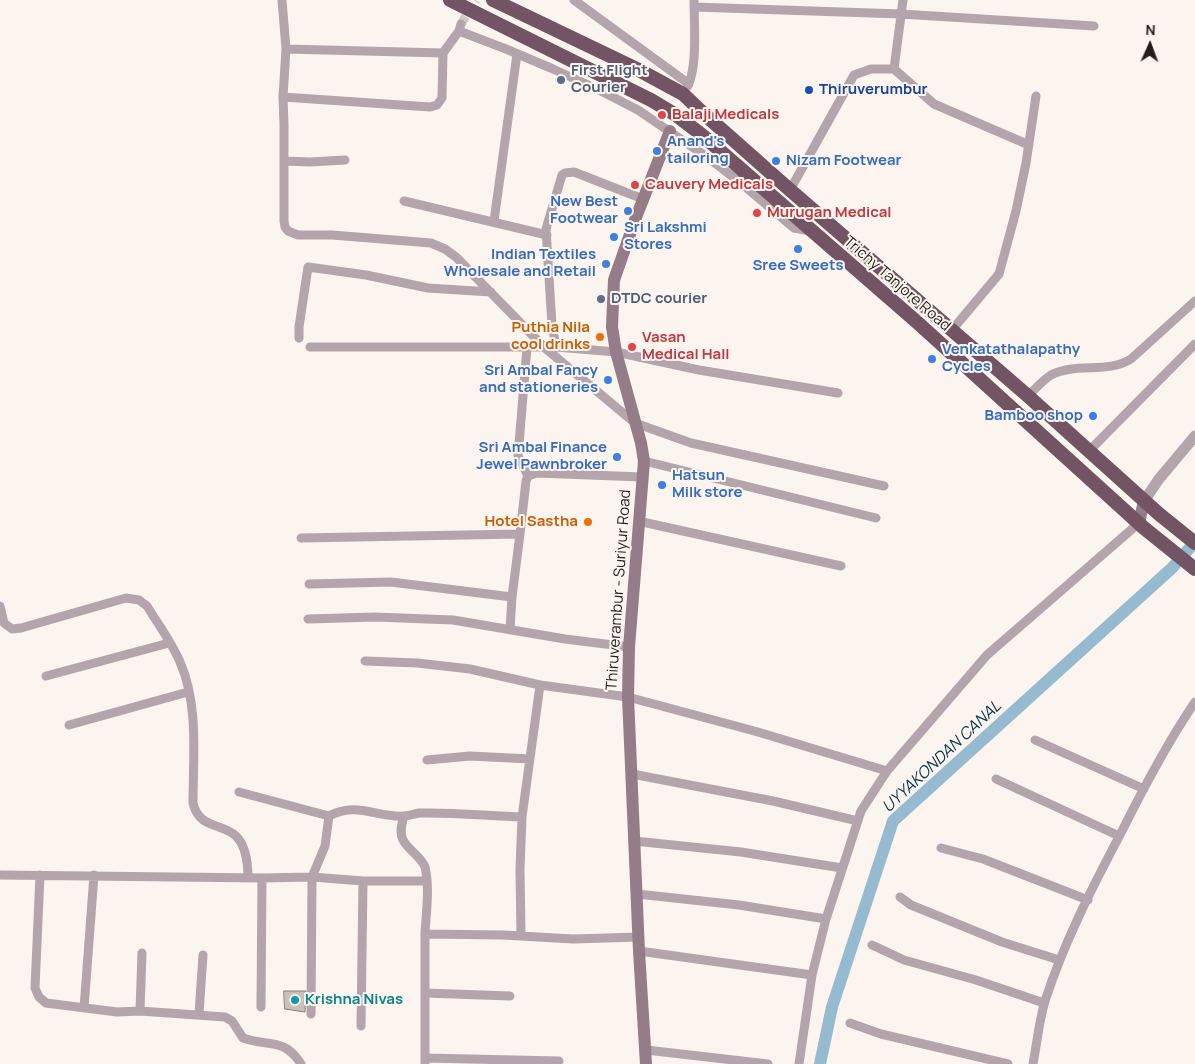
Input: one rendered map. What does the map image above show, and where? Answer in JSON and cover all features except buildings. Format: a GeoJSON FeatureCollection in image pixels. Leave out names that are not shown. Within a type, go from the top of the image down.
{"type":"FeatureCollection","features":[{"type":"Feature","properties":{"kind":"highway","name":"Trichy Tanjore Road"},"geometry":{"type":"LineString","coordinates":[[450,0],[651,100],[676,115],[702,135],[918,323],[1141,526],[1195,569]]}},
{"type":"Feature","properties":{"kind":"highway","name":"Trichy Tanjore Road"},"geometry":{"type":"LineString","coordinates":[[493,0],[637,69],[686,89],[790,190],[1028,396],[1144,501],[1195,543]]}},
{"type":"Feature","properties":{"kind":"main road","name":"Thiruverambur - Suriyur Road"},"geometry":{"type":"LineString","coordinates":[[646,1064],[628,697],[629,647],[644,461],[616,352],[612,327],[614,280],[621,256],[670,131]]}},
{"type":"Feature","properties":{"kind":"main road"},"geometry":{"type":"LineString","coordinates":[[1141,526],[1144,501]]}},
{"type":"Feature","properties":{"kind":"street"},"geometry":{"type":"LineString","coordinates":[[282,0],[286,49],[283,98],[284,221],[285,227],[292,234],[332,235],[431,243],[445,249],[456,257],[545,348],[635,423],[691,444],[884,486]]}},
{"type":"Feature","properties":{"kind":"street"},"geometry":{"type":"LineString","coordinates":[[574,0],[686,89],[694,53],[694,3],[1094,26]]}},
{"type":"Feature","properties":{"kind":"street"},"geometry":{"type":"LineString","coordinates":[[894,69],[903,0]]}},
{"type":"Feature","properties":{"kind":"street"},"geometry":{"type":"LineString","coordinates":[[283,98],[430,107],[437,105],[442,98],[443,53],[460,27],[600,90],[638,110],[742,184],[794,228],[813,232]]}},
{"type":"Feature","properties":{"kind":"street"},"geometry":{"type":"LineString","coordinates":[[286,49],[443,53]]}},
{"type":"Feature","properties":{"kind":"street"},"geometry":{"type":"LineString","coordinates":[[494,222],[517,54]]}},
{"type":"Feature","properties":{"kind":"street"},"geometry":{"type":"LineString","coordinates":[[790,190],[854,76],[871,69],[894,69],[934,104],[1029,145]]}},
{"type":"Feature","properties":{"kind":"street"},"geometry":{"type":"LineString","coordinates":[[952,330],[998,274],[1016,211],[1036,96]]}},
{"type":"Feature","properties":{"kind":"street"},"geometry":{"type":"LineString","coordinates":[[284,162],[345,160]]}},
{"type":"Feature","properties":{"kind":"street"},"geometry":{"type":"LineString","coordinates":[[556,347],[552,325],[546,229],[560,178],[564,173],[574,172],[643,199]]}},
{"type":"Feature","properties":{"kind":"street"},"geometry":{"type":"LineString","coordinates":[[404,201],[547,235]]}},
{"type":"Feature","properties":{"kind":"street"},"geometry":{"type":"LineString","coordinates":[[299,338],[308,267],[366,275],[428,288],[491,292]]}},
{"type":"Feature","properties":{"kind":"street"},"geometry":{"type":"LineString","coordinates":[[1028,396],[1050,376],[1064,370],[1114,366],[1124,363],[1131,359],[1195,301]]}},
{"type":"Feature","properties":{"kind":"street"},"geometry":{"type":"LineString","coordinates":[[1088,452],[1195,344]]}},
{"type":"Feature","properties":{"kind":"street"},"geometry":{"type":"LineString","coordinates":[[310,347],[556,347],[616,352],[699,370],[838,393]]}},
{"type":"Feature","properties":{"kind":"street"},"geometry":{"type":"LineString","coordinates":[[510,630],[512,597],[528,476],[518,456],[527,348]]}},
{"type":"Feature","properties":{"kind":"street"},"geometry":{"type":"LineString","coordinates":[[1144,501],[1159,479],[1195,436]]}},
{"type":"Feature","properties":{"kind":"street"},"geometry":{"type":"LineString","coordinates":[[644,461],[876,518]]}},
{"type":"Feature","properties":{"kind":"street"},"geometry":{"type":"LineString","coordinates":[[528,476],[537,473],[642,477]]}},
{"type":"Feature","properties":{"kind":"street"},"geometry":{"type":"LineString","coordinates":[[638,520],[841,566]]}},
{"type":"Feature","properties":{"kind":"street"},"geometry":{"type":"LineString","coordinates":[[799,1064],[812,975],[826,919],[861,811],[887,771],[987,655],[1141,526]]}},
{"type":"Feature","properties":{"kind":"street"},"geometry":{"type":"LineString","coordinates":[[301,538],[520,534]]}},
{"type":"Feature","properties":{"kind":"street"},"geometry":{"type":"LineString","coordinates":[[309,584],[391,582],[512,597]]}},
{"type":"Feature","properties":{"kind":"street"},"geometry":{"type":"LineString","coordinates":[[0,606],[4,623],[12,628],[21,628],[126,598],[139,600],[146,606],[180,663],[188,692],[192,723],[193,803],[195,810],[200,817],[235,835],[242,844],[248,862],[248,878]]}},
{"type":"Feature","properties":{"kind":"street"},"geometry":{"type":"LineString","coordinates":[[308,619],[375,617],[453,620],[629,647]]}},
{"type":"Feature","properties":{"kind":"street"},"geometry":{"type":"LineString","coordinates":[[46,676],[169,642]]}},
{"type":"Feature","properties":{"kind":"street"},"geometry":{"type":"LineString","coordinates":[[365,661],[417,663],[470,670],[540,685],[628,697],[758,732],[887,771]]}},
{"type":"Feature","properties":{"kind":"street"},"geometry":{"type":"LineString","coordinates":[[518,936],[522,817],[540,685]]}},
{"type":"Feature","properties":{"kind":"street"},"geometry":{"type":"LineString","coordinates":[[69,725],[188,692]]}},
{"type":"Feature","properties":{"kind":"street"},"geometry":{"type":"LineString","coordinates":[[1033,1064],[1044,1003],[1059,960],[1144,788],[1195,702]]}},
{"type":"Feature","properties":{"kind":"street"},"geometry":{"type":"LineString","coordinates":[[1035,740],[1144,788]]}},
{"type":"Feature","properties":{"kind":"street"},"geometry":{"type":"LineString","coordinates":[[427,760],[470,756],[530,759]]}},
{"type":"Feature","properties":{"kind":"street"},"geometry":{"type":"LineString","coordinates":[[632,774],[773,801],[858,821]]}},
{"type":"Feature","properties":{"kind":"street"},"geometry":{"type":"LineString","coordinates":[[996,779],[1119,836]]}},
{"type":"Feature","properties":{"kind":"street"},"geometry":{"type":"LineString","coordinates":[[239,792],[329,816],[336,812],[354,810],[404,816],[417,813],[436,813],[522,817]]}},
{"type":"Feature","properties":{"kind":"street"},"geometry":{"type":"LineString","coordinates":[[311,1014],[312,877],[325,846],[329,816]]}},
{"type":"Feature","properties":{"kind":"street"},"geometry":{"type":"LineString","coordinates":[[404,816],[401,829],[403,840],[424,864],[427,881],[425,1061],[559,1061]]}},
{"type":"Feature","properties":{"kind":"street"},"geometry":{"type":"LineString","coordinates":[[634,841],[741,852],[842,868]]}},
{"type":"Feature","properties":{"kind":"street"},"geometry":{"type":"LineString","coordinates":[[941,848],[983,859],[1088,900]]}},
{"type":"Feature","properties":{"kind":"street"},"geometry":{"type":"LineString","coordinates":[[0,875],[312,877],[363,881],[427,881]]}},
{"type":"Feature","properties":{"kind":"street"},"geometry":{"type":"LineString","coordinates":[[40,875],[35,988],[36,992],[46,1003],[117,1012],[140,1011],[199,1014],[229,1018],[242,1038],[273,1043],[284,1047],[294,1054],[301,1064]]}},
{"type":"Feature","properties":{"kind":"street"},"geometry":{"type":"LineString","coordinates":[[84,1008],[94,875]]}},
{"type":"Feature","properties":{"kind":"street"},"geometry":{"type":"LineString","coordinates":[[261,1008],[262,878]]}},
{"type":"Feature","properties":{"kind":"street"},"geometry":{"type":"LineString","coordinates":[[361,1026],[363,881]]}},
{"type":"Feature","properties":{"kind":"street"},"geometry":{"type":"LineString","coordinates":[[637,894],[739,905],[826,919]]}},
{"type":"Feature","properties":{"kind":"street"},"geometry":{"type":"LineString","coordinates":[[900,898],[911,905],[1002,942],[1059,960]]}},
{"type":"Feature","properties":{"kind":"street"},"geometry":{"type":"LineString","coordinates":[[425,934],[503,935],[573,940],[639,937]]}},
{"type":"Feature","properties":{"kind":"street"},"geometry":{"type":"LineString","coordinates":[[872,945],[904,960],[976,980],[1044,1003]]}},
{"type":"Feature","properties":{"kind":"street"},"geometry":{"type":"LineString","coordinates":[[639,951],[812,975]]}},
{"type":"Feature","properties":{"kind":"street"},"geometry":{"type":"LineString","coordinates":[[140,1011],[142,953]]}},
{"type":"Feature","properties":{"kind":"street"},"geometry":{"type":"LineString","coordinates":[[199,1014],[203,955]]}},
{"type":"Feature","properties":{"kind":"street"},"geometry":{"type":"LineString","coordinates":[[425,993],[510,996]]}},
{"type":"Feature","properties":{"kind":"street"},"geometry":{"type":"LineString","coordinates":[[850,1023],[882,1034],[1008,1064]]}},
{"type":"Feature","properties":{"kind":"street"},"geometry":{"type":"LineString","coordinates":[[646,1050],[768,1064]]}},
{"type":"Feature","properties":{"kind":"waterway","name":"UYYAKONDAN CANAL"},"geometry":{"type":"LineString","coordinates":[[820,1064],[832,1007],[893,821],[1172,568],[1195,542]]}},
{"type":"Feature","properties":{"kind":"tunnel"},"geometry":{"type":"LineString","coordinates":[[461,24],[476,0]]}},
{"type":"Feature","properties":{"kind":"place","name":"First Flight Courier"},"geometry":{"type":"Point","coordinates":[561,80]}},
{"type":"Feature","properties":{"kind":"place","name":"Thiruverumbur"},"geometry":{"type":"Point","coordinates":[809,90]}},
{"type":"Feature","properties":{"kind":"place","name":"Balaji Medicals"},"geometry":{"type":"Point","coordinates":[662,115]}},
{"type":"Feature","properties":{"kind":"place","name":"Anand's tailoring"},"geometry":{"type":"Point","coordinates":[657,151]}},
{"type":"Feature","properties":{"kind":"place","name":"Nizam Footwear"},"geometry":{"type":"Point","coordinates":[776,161]}},
{"type":"Feature","properties":{"kind":"place","name":"Cauvery Medicals"},"geometry":{"type":"Point","coordinates":[635,185]}},
{"type":"Feature","properties":{"kind":"place","name":"New Best Footwear"},"geometry":{"type":"Point","coordinates":[628,211]}},
{"type":"Feature","properties":{"kind":"place","name":"Murugan Medical"},"geometry":{"type":"Point","coordinates":[757,213]}},
{"type":"Feature","properties":{"kind":"place","name":"Sri Lakshmi Stores"},"geometry":{"type":"Point","coordinates":[614,237]}},
{"type":"Feature","properties":{"kind":"place","name":"Sree Sweets"},"geometry":{"type":"Point","coordinates":[798,249]}},
{"type":"Feature","properties":{"kind":"place","name":"Indian Textiles Wholesale and Retail"},"geometry":{"type":"Point","coordinates":[606,264]}},
{"type":"Feature","properties":{"kind":"place","name":"DTDC courier"},"geometry":{"type":"Point","coordinates":[601,299]}},
{"type":"Feature","properties":{"kind":"place","name":"Puthia Nila cool drinks"},"geometry":{"type":"Point","coordinates":[600,337]}},
{"type":"Feature","properties":{"kind":"place","name":"Vasan Medical Hall"},"geometry":{"type":"Point","coordinates":[632,347]}},
{"type":"Feature","properties":{"kind":"place","name":"Venkatathalapathy Cycles"},"geometry":{"type":"Point","coordinates":[932,359]}},
{"type":"Feature","properties":{"kind":"place","name":"Sri Ambal Fancy and stationeries"},"geometry":{"type":"Point","coordinates":[608,380]}},
{"type":"Feature","properties":{"kind":"place","name":"Bamboo shop"},"geometry":{"type":"Point","coordinates":[1093,416]}},
{"type":"Feature","properties":{"kind":"place","name":"Sri Ambal Finance Jewel Pawnbroker"},"geometry":{"type":"Point","coordinates":[617,457]}},
{"type":"Feature","properties":{"kind":"place","name":"Hatsun Milk store"},"geometry":{"type":"Point","coordinates":[662,485]}},
{"type":"Feature","properties":{"kind":"place","name":"Hotel Sastha"},"geometry":{"type":"Point","coordinates":[588,522]}},
{"type":"Feature","properties":{"kind":"place","name":"Krishna Nivas"},"geometry":{"type":"Point","coordinates":[295,1000]}}]}
